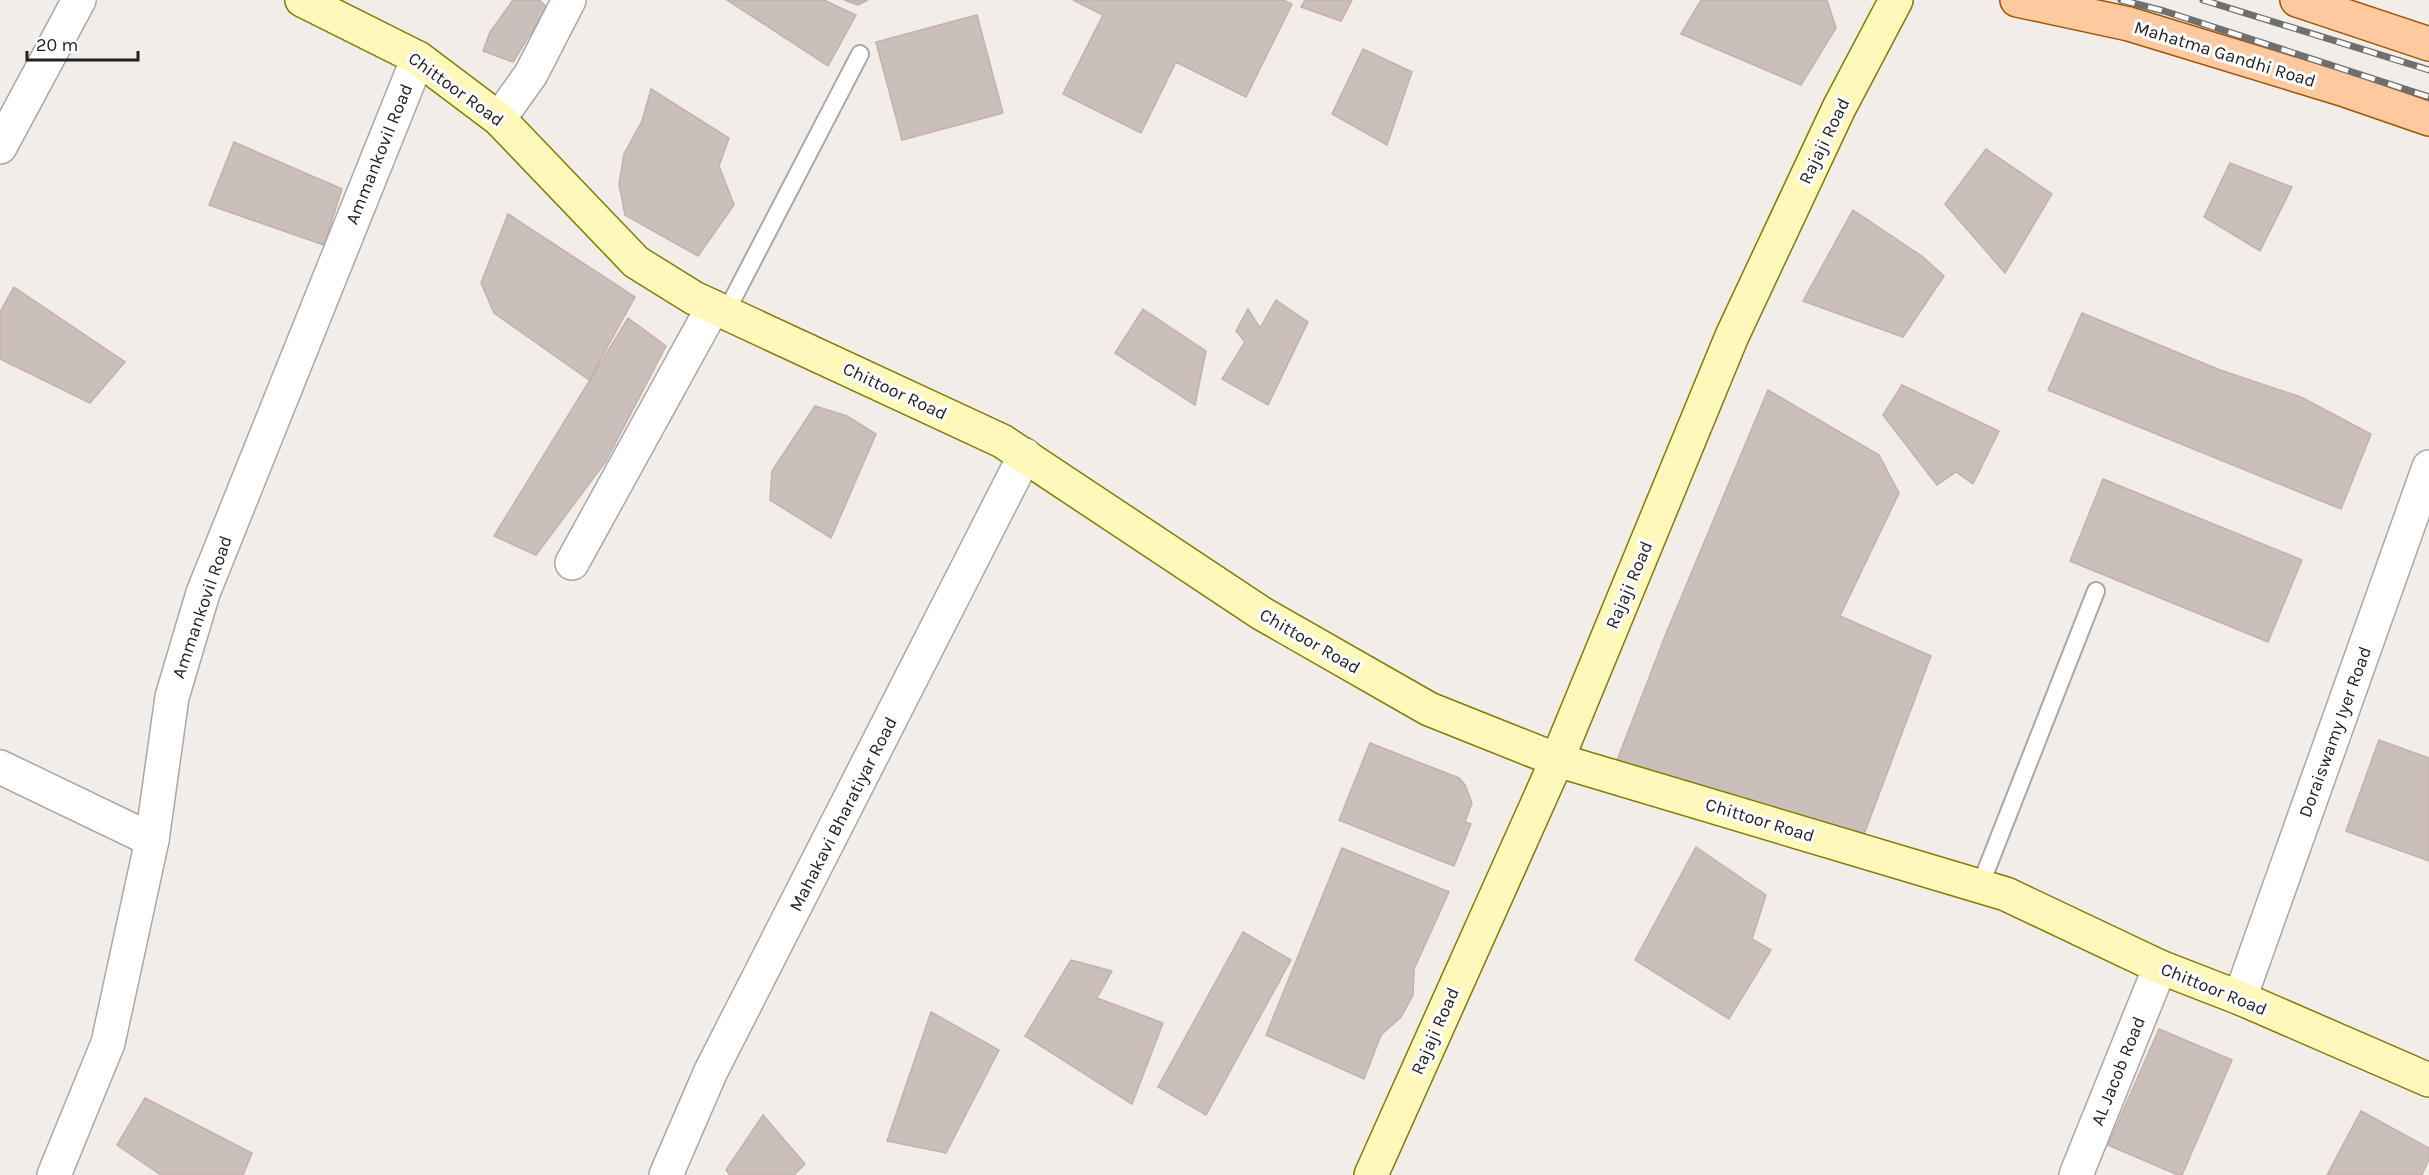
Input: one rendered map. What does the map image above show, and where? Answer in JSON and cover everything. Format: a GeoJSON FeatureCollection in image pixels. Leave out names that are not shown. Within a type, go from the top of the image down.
{"type":"FeatureCollection","features":[{"type":"Feature","properties":{"kind":"main road","name":"Chittoor Road"},"geometry":{"type":"LineString","coordinates":[[302,0],[417,58],[499,119],[636,262],[694,298],[1002,441],[1271,619],[1429,709],[1557,760],[2006,894],[2160,967],[2240,998],[2429,1080]]}},
{"type":"Feature","properties":{"kind":"main road","name":"Rajaji Road"},"geometry":{"type":"LineString","coordinates":[[1371,1175],[1557,760],[1732,336],[1839,108],[1896,0]]}},
{"type":"Feature","properties":{"kind":"main road","name":"Mahatma Gandhi Road"},"geometry":{"type":"LineString","coordinates":[[2017,0],[2129,24],[2342,89],[2429,119]]}},
{"type":"Feature","properties":{"kind":"main road"},"geometry":{"type":"LineString","coordinates":[[2296,0],[2429,44]]}},
{"type":"Feature","properties":{"kind":"street"},"geometry":{"type":"LineString","coordinates":[[0,147],[79,0]]}},
{"type":"Feature","properties":{"kind":"street"},"geometry":{"type":"LineString","coordinates":[[499,119],[531,74],[569,0]]}},
{"type":"Feature","properties":{"kind":"street","name":"Ammankovil Road"},"geometry":{"type":"LineString","coordinates":[[54,1175],[108,1043],[152,840],[172,697],[203,592],[417,58]]}},
{"type":"Feature","properties":{"kind":"street"},"geometry":{"type":"LineString","coordinates":[[572,563],[720,309]]}},
{"type":"Feature","properties":{"kind":"street","name":"Mahakavi Bharatiyar Road"},"geometry":{"type":"LineString","coordinates":[[666,1175],[711,1071],[1025,455]]}},
{"type":"Feature","properties":{"kind":"street","name":"Doraiswamy Iyer Road"},"geometry":{"type":"LineString","coordinates":[[2240,998],[2429,467]]}},
{"type":"Feature","properties":{"kind":"street"},"geometry":{"type":"LineString","coordinates":[[0,767],[152,840]]}},
{"type":"Feature","properties":{"kind":"street","name":"AL Jacob Road"},"geometry":{"type":"LineString","coordinates":[[2076,1175],[2160,967]]}},
{"type":"Feature","properties":{"kind":"lane"},"geometry":{"type":"LineString","coordinates":[[720,309],[860,54]]}},
{"type":"Feature","properties":{"kind":"lane"},"geometry":{"type":"LineString","coordinates":[[1980,886],[2096,591]]}},
{"type":"Feature","properties":{"kind":"building"},"geometry":{"type":"Polygon","coordinates":[[[513,0],[539,0],[547,7],[513,62],[483,51],[490,32],[513,0]]]}},
{"type":"Feature","properties":{"kind":"building"},"geometry":{"type":"Polygon","coordinates":[[[727,0],[824,0],[856,15],[828,66],[727,0]]]}},
{"type":"Feature","properties":{"kind":"building"},"geometry":{"type":"Polygon","coordinates":[[[844,0],[868,0],[858,5],[844,0]]]}},
{"type":"Feature","properties":{"kind":"building"},"geometry":{"type":"Polygon","coordinates":[[[1073,0],[1283,0],[1292,4],[1246,97],[1176,62],[1141,133],[1063,94],[1103,15],[1073,0]]]}},
{"type":"Feature","properties":{"kind":"building"},"geometry":{"type":"Polygon","coordinates":[[[1305,0],[1352,0],[1341,21],[1301,7],[1305,0]]]}},
{"type":"Feature","properties":{"kind":"building"},"geometry":{"type":"Polygon","coordinates":[[[1701,0],[1827,0],[1836,28],[1801,85],[1681,34],[1701,0]]]}},
{"type":"Feature","properties":{"kind":"building"},"geometry":{"type":"Polygon","coordinates":[[[977,15],[1003,113],[902,140],[876,42],[977,15]]]}},
{"type":"Feature","properties":{"kind":"building"},"geometry":{"type":"Polygon","coordinates":[[[1363,49],[1412,72],[1387,145],[1332,114],[1363,49]]]}},
{"type":"Feature","properties":{"kind":"building"},"geometry":{"type":"Polygon","coordinates":[[[651,89],[729,138],[719,166],[734,205],[698,256],[625,215],[619,184],[624,154],[642,121],[651,89]]]}},
{"type":"Feature","properties":{"kind":"building"},"geometry":{"type":"Polygon","coordinates":[[[234,142],[342,189],[324,245],[209,205],[234,142]]]}},
{"type":"Feature","properties":{"kind":"building"},"geometry":{"type":"Polygon","coordinates":[[[1986,149],[2052,194],[2005,273],[1945,204],[1986,149]]]}},
{"type":"Feature","properties":{"kind":"building"},"geometry":{"type":"Polygon","coordinates":[[[2230,163],[2292,187],[2260,251],[2204,217],[2230,163]]]}},
{"type":"Feature","properties":{"kind":"building"},"geometry":{"type":"Polygon","coordinates":[[[1853,210],[1923,257],[1944,276],[1903,337],[1803,301],[1853,210]]]}},
{"type":"Feature","properties":{"kind":"building"},"geometry":{"type":"Polygon","coordinates":[[[508,214],[635,297],[589,380],[494,313],[481,283],[508,214]]]}},
{"type":"Feature","properties":{"kind":"building"},"geometry":{"type":"Polygon","coordinates":[[[14,287],[125,362],[90,403],[0,359],[0,312],[14,287]]]}},
{"type":"Feature","properties":{"kind":"building"},"geometry":{"type":"Polygon","coordinates":[[[1276,300],[1308,322],[1268,405],[1222,379],[1245,342],[1236,331],[1248,309],[1260,328],[1276,300]]]}},
{"type":"Feature","properties":{"kind":"building"},"geometry":{"type":"Polygon","coordinates":[[[1143,309],[1206,351],[1195,405],[1115,353],[1143,309]]]}},
{"type":"Feature","properties":{"kind":"building"},"geometry":{"type":"Polygon","coordinates":[[[2082,313],[2220,370],[2301,397],[2371,434],[2341,509],[2048,390],[2082,313]]]}},
{"type":"Feature","properties":{"kind":"building"},"geometry":{"type":"Polygon","coordinates":[[[628,318],[666,346],[606,461],[536,555],[494,536],[628,318]]]}},
{"type":"Feature","properties":{"kind":"building"},"geometry":{"type":"Polygon","coordinates":[[[1902,385],[1999,431],[1973,484],[1956,472],[1937,485],[1883,415],[1902,385]]]}},
{"type":"Feature","properties":{"kind":"building"},"geometry":{"type":"Polygon","coordinates":[[[1768,390],[1879,455],[1899,493],[1840,616],[1931,656],[1863,837],[1616,763],[1667,631],[1768,390]]]}},
{"type":"Feature","properties":{"kind":"building"},"geometry":{"type":"Polygon","coordinates":[[[815,406],[847,416],[876,434],[831,538],[770,500],[772,471],[815,406]]]}},
{"type":"Feature","properties":{"kind":"building"},"geometry":{"type":"Polygon","coordinates":[[[2103,479],[2302,560],[2268,642],[2070,561],[2103,479]]]}},
{"type":"Feature","properties":{"kind":"building"},"geometry":{"type":"Polygon","coordinates":[[[2379,740],[2429,758],[2429,861],[2346,831],[2379,740]]]}},
{"type":"Feature","properties":{"kind":"building"},"geometry":{"type":"Polygon","coordinates":[[[1370,743],[1459,778],[1465,785],[1472,803],[1465,822],[1471,824],[1454,866],[1339,820],[1370,743]]]}},
{"type":"Feature","properties":{"kind":"building"},"geometry":{"type":"Polygon","coordinates":[[[1696,847],[1766,895],[1752,939],[1771,950],[1729,1019],[1635,960],[1696,847]]]}},
{"type":"Feature","properties":{"kind":"building"},"geometry":{"type":"Polygon","coordinates":[[[1342,848],[1449,892],[1414,969],[1413,995],[1401,1017],[1381,1035],[1364,1079],[1266,1035],[1342,848]]]}},
{"type":"Feature","properties":{"kind":"building"},"geometry":{"type":"Polygon","coordinates":[[[1243,932],[1291,960],[1206,1115],[1158,1087],[1243,932]]]}},
{"type":"Feature","properties":{"kind":"building"},"geometry":{"type":"Polygon","coordinates":[[[1071,960],[1112,971],[1097,998],[1163,1023],[1132,1104],[1025,1036],[1071,960]]]}},
{"type":"Feature","properties":{"kind":"building"},"geometry":{"type":"Polygon","coordinates":[[[931,1012],[999,1050],[946,1153],[887,1141],[931,1012]]]}},
{"type":"Feature","properties":{"kind":"building"},"geometry":{"type":"Polygon","coordinates":[[[2159,1029],[2232,1060],[2182,1175],[2108,1145],[2159,1029]]]}},
{"type":"Feature","properties":{"kind":"building"},"geometry":{"type":"Polygon","coordinates":[[[145,1098],[252,1153],[243,1175],[161,1175],[117,1145],[145,1098]]]}},
{"type":"Feature","properties":{"kind":"building"},"geometry":{"type":"Polygon","coordinates":[[[2361,1111],[2429,1148],[2429,1159],[2422,1175],[2327,1175],[2361,1111]]]}},
{"type":"Feature","properties":{"kind":"building"},"geometry":{"type":"Polygon","coordinates":[[[763,1115],[805,1164],[794,1175],[730,1175],[726,1170],[763,1115]]]}},
{"type":"Feature","properties":{"kind":"railway"},"geometry":{"type":"LineString","coordinates":[[2121,0],[2164,11],[2429,97]]}},
{"type":"Feature","properties":{"kind":"railway"},"geometry":{"type":"LineString","coordinates":[[2203,0],[2429,70]]}}]}
